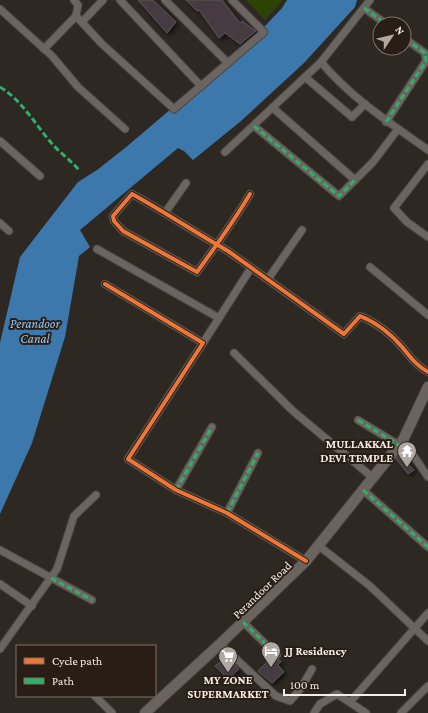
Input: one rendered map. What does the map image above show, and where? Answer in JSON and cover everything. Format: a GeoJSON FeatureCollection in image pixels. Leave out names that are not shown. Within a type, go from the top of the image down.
{"type":"FeatureCollection","features":[{"type":"Feature","properties":{"kind":"main road","name":"Perandoor Road"},"geometry":{"type":"LineString","coordinates":[[145,713],[220,644],[306,561],[401,442],[428,387]]}},
{"type":"Feature","properties":{"kind":"street"},"geometry":{"type":"LineString","coordinates":[[44,49],[76,16],[78,5],[74,0]]}},
{"type":"Feature","properties":{"kind":"street"},"geometry":{"type":"LineString","coordinates":[[82,22],[103,0]]}},
{"type":"Feature","properties":{"kind":"street"},"geometry":{"type":"LineString","coordinates":[[120,0],[201,86]]}},
{"type":"Feature","properties":{"kind":"street"},"geometry":{"type":"LineString","coordinates":[[165,0],[228,63]]}},
{"type":"Feature","properties":{"kind":"street"},"geometry":{"type":"LineString","coordinates":[[76,16],[102,44],[174,109],[264,32],[232,0]]}},
{"type":"Feature","properties":{"kind":"street"},"geometry":{"type":"LineString","coordinates":[[225,152],[321,62],[370,0]]}},
{"type":"Feature","properties":{"kind":"street"},"geometry":{"type":"LineString","coordinates":[[364,8],[375,16]]}},
{"type":"Feature","properties":{"kind":"street"},"geometry":{"type":"LineString","coordinates":[[0,9],[44,49],[78,87],[125,129]]}},
{"type":"Feature","properties":{"kind":"street"},"geometry":{"type":"LineString","coordinates":[[386,122],[426,61],[425,53],[412,44]]}},
{"type":"Feature","properties":{"kind":"street"},"geometry":{"type":"LineString","coordinates":[[321,62],[332,75],[386,122],[428,150]]}},
{"type":"Feature","properties":{"kind":"street"},"geometry":{"type":"LineString","coordinates":[[306,77],[352,117],[365,104]]}},
{"type":"Feature","properties":{"kind":"street"},"geometry":{"type":"LineString","coordinates":[[272,108],[355,180]]}},
{"type":"Feature","properties":{"kind":"street"},"geometry":{"type":"LineString","coordinates":[[254,126],[339,196],[373,162],[398,129]]}},
{"type":"Feature","properties":{"kind":"street"},"geometry":{"type":"LineString","coordinates":[[0,141],[40,176]]}},
{"type":"Feature","properties":{"kind":"street"},"geometry":{"type":"LineString","coordinates":[[428,164],[394,208],[407,222],[428,237]]}},
{"type":"Feature","properties":{"kind":"street"},"geometry":{"type":"LineString","coordinates":[[165,213],[186,183]]}},
{"type":"Feature","properties":{"kind":"street"},"geometry":{"type":"LineString","coordinates":[[250,194],[217,245],[197,272],[123,231],[114,222],[113,216],[132,194],[217,245],[252,268],[344,334],[360,316],[372,321],[387,332],[418,366],[428,372]]}},
{"type":"Feature","properties":{"kind":"street"},"geometry":{"type":"LineString","coordinates":[[0,223],[9,231]]}},
{"type":"Feature","properties":{"kind":"street"},"geometry":{"type":"LineString","coordinates":[[268,280],[302,230]]}},
{"type":"Feature","properties":{"kind":"street"},"geometry":{"type":"LineString","coordinates":[[97,249],[219,318]]}},
{"type":"Feature","properties":{"kind":"street"},"geometry":{"type":"LineString","coordinates":[[370,267],[428,315]]}},
{"type":"Feature","properties":{"kind":"street"},"geometry":{"type":"LineString","coordinates":[[252,268],[128,459],[176,490],[227,513],[306,561]]}},
{"type":"Feature","properties":{"kind":"street"},"geometry":{"type":"LineString","coordinates":[[105,284],[203,344]]}},
{"type":"Feature","properties":{"kind":"street"},"geometry":{"type":"LineString","coordinates":[[234,353],[293,411],[372,477]]}},
{"type":"Feature","properties":{"kind":"street"},"geometry":{"type":"LineString","coordinates":[[358,420],[401,442],[428,476]]}},
{"type":"Feature","properties":{"kind":"street"},"geometry":{"type":"LineString","coordinates":[[176,490],[212,427]]}},
{"type":"Feature","properties":{"kind":"street"},"geometry":{"type":"LineString","coordinates":[[227,513],[258,453]]}},
{"type":"Feature","properties":{"kind":"street"},"geometry":{"type":"LineString","coordinates":[[363,490],[428,547]]}},
{"type":"Feature","properties":{"kind":"street"},"geometry":{"type":"LineString","coordinates":[[0,650],[51,578],[63,554],[74,516],[96,495]]}},
{"type":"Feature","properties":{"kind":"street"},"geometry":{"type":"LineString","coordinates":[[318,546],[370,586],[428,641]]}},
{"type":"Feature","properties":{"kind":"street"},"geometry":{"type":"LineString","coordinates":[[0,550],[92,600]]}},
{"type":"Feature","properties":{"kind":"street"},"geometry":{"type":"LineString","coordinates":[[0,584],[32,606]]}},
{"type":"Feature","properties":{"kind":"street"},"geometry":{"type":"LineString","coordinates":[[351,701],[428,613]]}},
{"type":"Feature","properties":{"kind":"street"},"geometry":{"type":"LineString","coordinates":[[243,622],[278,655]]}},
{"type":"Feature","properties":{"kind":"street"},"geometry":{"type":"LineString","coordinates":[[220,644],[276,696],[290,701],[301,688],[312,669]]}},
{"type":"Feature","properties":{"kind":"street"},"geometry":{"type":"LineString","coordinates":[[401,713],[428,686]]}},
{"type":"Feature","properties":{"kind":"street"},"geometry":{"type":"LineString","coordinates":[[314,713],[320,704],[337,694],[351,701],[366,713]]}},
{"type":"Feature","properties":{"kind":"street"},"geometry":{"type":"LineString","coordinates":[[96,697],[112,713]]}},
{"type":"Feature","properties":{"kind":"green space"},"geometry":{"type":"Polygon","coordinates":[[[246,0],[283,0],[265,20],[246,0]]]}},
{"type":"Feature","properties":{"kind":"water","name":"Perandoor Canal"},"geometry":{"type":"Polygon","coordinates":[[[287,0],[357,0],[355,7],[304,63],[241,121],[193,160],[184,151],[178,148],[80,230],[90,247],[79,256],[65,337],[32,443],[0,514],[0,343],[20,257],[78,182],[97,170],[125,148],[250,42],[282,8],[287,0]]]}},
{"type":"Feature","properties":{"kind":"building"},"geometry":{"type":"Polygon","coordinates":[[[138,0],[153,0],[176,22],[167,33],[138,0]]]}},
{"type":"Feature","properties":{"kind":"building"},"geometry":{"type":"Polygon","coordinates":[[[186,0],[222,0],[240,23],[242,21],[256,31],[240,44],[225,33],[219,38],[199,10],[197,11],[186,0]]]}},
{"type":"Feature","properties":{"kind":"building","name":"MULLAKKAL DEVI TEMPLE"},"geometry":{"type":"Polygon","coordinates":[[[399,456],[414,470],[408,474],[396,459],[399,456]]]}},
{"type":"Feature","properties":{"kind":"building","name":"MY ZONE SUPERMARKET"},"geometry":{"type":"Polygon","coordinates":[[[227,657],[239,669],[228,679],[215,666],[227,657]]]}},
{"type":"Feature","properties":{"kind":"building","name":"JJ Residency"},"geometry":{"type":"Polygon","coordinates":[[[272,657],[281,661],[278,665],[284,672],[272,683],[258,671],[272,657]]]}},
{"type":"Feature","properties":{"kind":"marked path"},"geometry":{"type":"LineString","coordinates":[[364,8],[375,16]]}},
{"type":"Feature","properties":{"kind":"marked path"},"geometry":{"type":"LineString","coordinates":[[386,122],[426,61],[425,53],[412,44]]}},
{"type":"Feature","properties":{"kind":"marked path"},"geometry":{"type":"LineString","coordinates":[[0,87],[16,99],[54,146],[79,170]]}},
{"type":"Feature","properties":{"kind":"marked path"},"geometry":{"type":"LineString","coordinates":[[254,126],[339,196],[355,180]]}},
{"type":"Feature","properties":{"kind":"marked path"},"geometry":{"type":"LineString","coordinates":[[358,420],[399,445]]}},
{"type":"Feature","properties":{"kind":"marked path"},"geometry":{"type":"LineString","coordinates":[[176,490],[212,427]]}},
{"type":"Feature","properties":{"kind":"marked path"},"geometry":{"type":"LineString","coordinates":[[227,513],[258,453]]}},
{"type":"Feature","properties":{"kind":"marked path"},"geometry":{"type":"LineString","coordinates":[[363,490],[428,547]]}},
{"type":"Feature","properties":{"kind":"marked path"},"geometry":{"type":"LineString","coordinates":[[51,578],[92,600]]}},
{"type":"Feature","properties":{"kind":"marked path"},"geometry":{"type":"LineString","coordinates":[[243,622],[277,655]]}},
{"type":"Feature","properties":{"kind":"cycle path"},"geometry":{"type":"LineString","coordinates":[[250,194],[231,224],[218,243],[211,253],[197,272],[123,231],[114,221],[113,216],[132,194],[156,208],[204,237],[216,244],[228,251],[344,334],[360,316],[373,322],[389,334],[414,362],[428,372]]}},
{"type":"Feature","properties":{"kind":"cycle path"},"geometry":{"type":"LineString","coordinates":[[105,284],[203,343],[128,459],[176,490],[227,513],[306,561]]}},
{"type":"Feature","properties":{"kind":"place","name":"MULLAKKAL DEVI TEMPLE"},"geometry":{"type":"Point","coordinates":[407,468]}},
{"type":"Feature","properties":{"kind":"place","name":"JJ Residency"},"geometry":{"type":"Point","coordinates":[271,668]}},
{"type":"Feature","properties":{"kind":"place","name":"MY ZONE SUPERMARKET"},"geometry":{"type":"Point","coordinates":[228,673]}}]}
